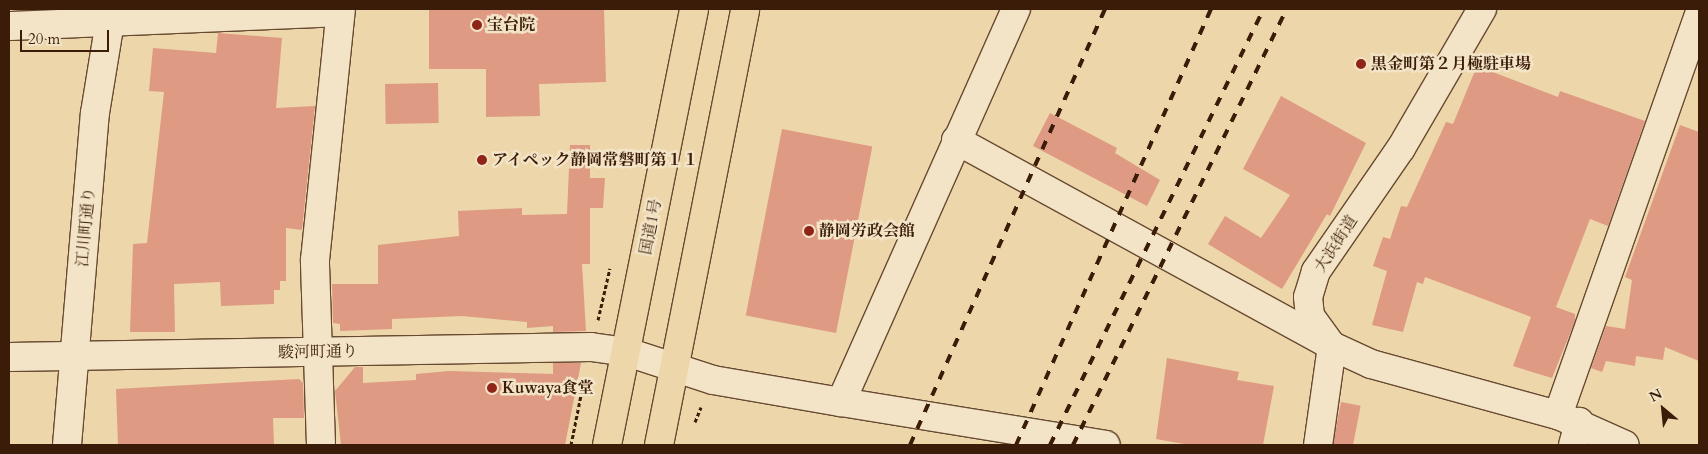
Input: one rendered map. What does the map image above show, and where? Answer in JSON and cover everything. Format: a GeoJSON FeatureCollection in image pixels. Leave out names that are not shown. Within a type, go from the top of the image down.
{"type":"FeatureCollection","features":[{"type":"Feature","properties":{"kind":"highway","name":"国道1号"},"geometry":{"type":"LineString","coordinates":[[607,445],[694,9]]}},
{"type":"Feature","properties":{"kind":"highway"},"geometry":{"type":"LineString","coordinates":[[658,445],[745,9]]}},
{"type":"Feature","properties":{"kind":"street"},"geometry":{"type":"LineString","coordinates":[[841,402],[956,140],[1016,9]]}},
{"type":"Feature","properties":{"kind":"street","name":"大浜街道"},"geometry":{"type":"LineString","coordinates":[[1332,346],[1310,316],[1308,297],[1316,272],[1401,148],[1482,9]]}},
{"type":"Feature","properties":{"kind":"street"},"geometry":{"type":"LineString","coordinates":[[9,26],[111,16],[341,10],[315,260],[321,445]]}},
{"type":"Feature","properties":{"kind":"street"},"geometry":{"type":"LineString","coordinates":[[1570,427],[1699,14]]}},
{"type":"Feature","properties":{"kind":"street","name":"江川町通り"},"geometry":{"type":"LineString","coordinates":[[67,445],[95,113],[111,16]]}},
{"type":"Feature","properties":{"kind":"street"},"geometry":{"type":"LineString","coordinates":[[956,140],[1332,346],[1425,380],[1625,445]]}},
{"type":"Feature","properties":{"kind":"street"},"geometry":{"type":"LineString","coordinates":[[1318,445],[1332,346]]}},
{"type":"Feature","properties":{"kind":"street","name":"駿河町通り"},"geometry":{"type":"LineString","coordinates":[[9,357],[591,347],[627,352],[674,370],[841,402],[1106,445]]}},
{"type":"Feature","properties":{"kind":"building"},"geometry":{"type":"Polygon","coordinates":[[[429,9],[604,9],[606,82],[539,84],[540,116],[486,117],[486,69],[429,69],[429,9]]]}},
{"type":"Feature","properties":{"kind":"building"},"geometry":{"type":"Polygon","coordinates":[[[218,33],[282,38],[276,108],[315,106],[302,230],[286,228],[286,281],[280,281],[280,290],[274,290],[274,304],[221,306],[220,282],[174,284],[175,332],[130,332],[133,244],[147,243],[164,92],[149,91],[153,48],[216,53],[218,33]]]}},
{"type":"Feature","properties":{"kind":"building"},"geometry":{"type":"Polygon","coordinates":[[[1477,66],[1558,97],[1560,91],[1645,121],[1608,226],[1590,219],[1556,307],[1575,314],[1575,321],[1552,378],[1513,366],[1531,317],[1425,277],[1423,284],[1417,282],[1403,332],[1372,325],[1387,271],[1373,266],[1383,237],[1390,239],[1401,206],[1407,207],[1446,122],[1453,124],[1477,66]]]}},
{"type":"Feature","properties":{"kind":"building"},"geometry":{"type":"Polygon","coordinates":[[[438,83],[439,123],[386,124],[385,84],[438,83]]]}},
{"type":"Feature","properties":{"kind":"building"},"geometry":{"type":"Polygon","coordinates":[[[1281,96],[1366,143],[1330,216],[1327,214],[1282,289],[1208,244],[1225,216],[1261,238],[1290,195],[1243,169],[1281,96]]]}},
{"type":"Feature","properties":{"kind":"building"},"geometry":{"type":"Polygon","coordinates":[[[1050,113],[1117,148],[1115,153],[1160,180],[1147,206],[1033,146],[1050,113]]]}},
{"type":"Feature","properties":{"kind":"building"},"geometry":{"type":"Polygon","coordinates":[[[1680,125],[1699,132],[1699,361],[1665,347],[1663,360],[1636,356],[1635,366],[1606,361],[1602,372],[1591,368],[1606,326],[1625,329],[1632,280],[1625,277],[1680,125]]]}},
{"type":"Feature","properties":{"kind":"building","name":"静岡労政会館"},"geometry":{"type":"Polygon","coordinates":[[[782,129],[872,147],[836,333],[746,316],[782,129]]]}},
{"type":"Feature","properties":{"kind":"building"},"geometry":{"type":"Polygon","coordinates":[[[570,145],[590,145],[590,178],[605,178],[603,208],[590,208],[590,264],[582,264],[586,331],[553,332],[553,326],[527,328],[527,322],[462,316],[392,319],[392,329],[340,331],[340,324],[333,323],[332,284],[378,284],[378,245],[459,236],[458,211],[522,208],[522,215],[567,214],[570,145]]]}},
{"type":"Feature","properties":{"kind":"building"},"geometry":{"type":"Polygon","coordinates":[[[1167,358],[1239,372],[1237,380],[1274,386],[1263,445],[1190,445],[1156,439],[1167,358]]]}},
{"type":"Feature","properties":{"kind":"building"},"geometry":{"type":"Polygon","coordinates":[[[553,363],[581,363],[565,445],[341,445],[335,391],[355,367],[363,367],[363,383],[416,380],[416,374],[449,371],[553,374],[553,363]]]}},
{"type":"Feature","properties":{"kind":"building"},"geometry":{"type":"Polygon","coordinates":[[[299,379],[303,383],[304,418],[273,418],[274,445],[118,445],[116,389],[299,379]]]}},
{"type":"Feature","properties":{"kind":"building"},"geometry":{"type":"Polygon","coordinates":[[[1341,402],[1361,406],[1353,445],[1333,445],[1341,402]]]}},
{"type":"Feature","properties":{"kind":"railway"},"geometry":{"type":"LineString","coordinates":[[910,445],[1105,9]]}},
{"type":"Feature","properties":{"kind":"railway"},"geometry":{"type":"LineString","coordinates":[[1016,445],[1211,9]]}},
{"type":"Feature","properties":{"kind":"railway"},"geometry":{"type":"LineString","coordinates":[[1050,445],[1264,9]]}},
{"type":"Feature","properties":{"kind":"railway"},"geometry":{"type":"LineString","coordinates":[[1073,445],[1287,9]]}},
{"type":"Feature","properties":{"kind":"place","name":"宝台院"},"geometry":{"type":"Point","coordinates":[477,25]}},
{"type":"Feature","properties":{"kind":"place","name":"黒金町第２月極駐車場"},"geometry":{"type":"Point","coordinates":[1361,64]}},
{"type":"Feature","properties":{"kind":"place","name":"アイペック静岡常磐町第１１"},"geometry":{"type":"Point","coordinates":[482,160]}},
{"type":"Feature","properties":{"kind":"place","name":"静岡労政会館"},"geometry":{"type":"Point","coordinates":[809,231]}},
{"type":"Feature","properties":{"kind":"place","name":"Kuwaya食堂"},"geometry":{"type":"Point","coordinates":[492,388]}}]}
